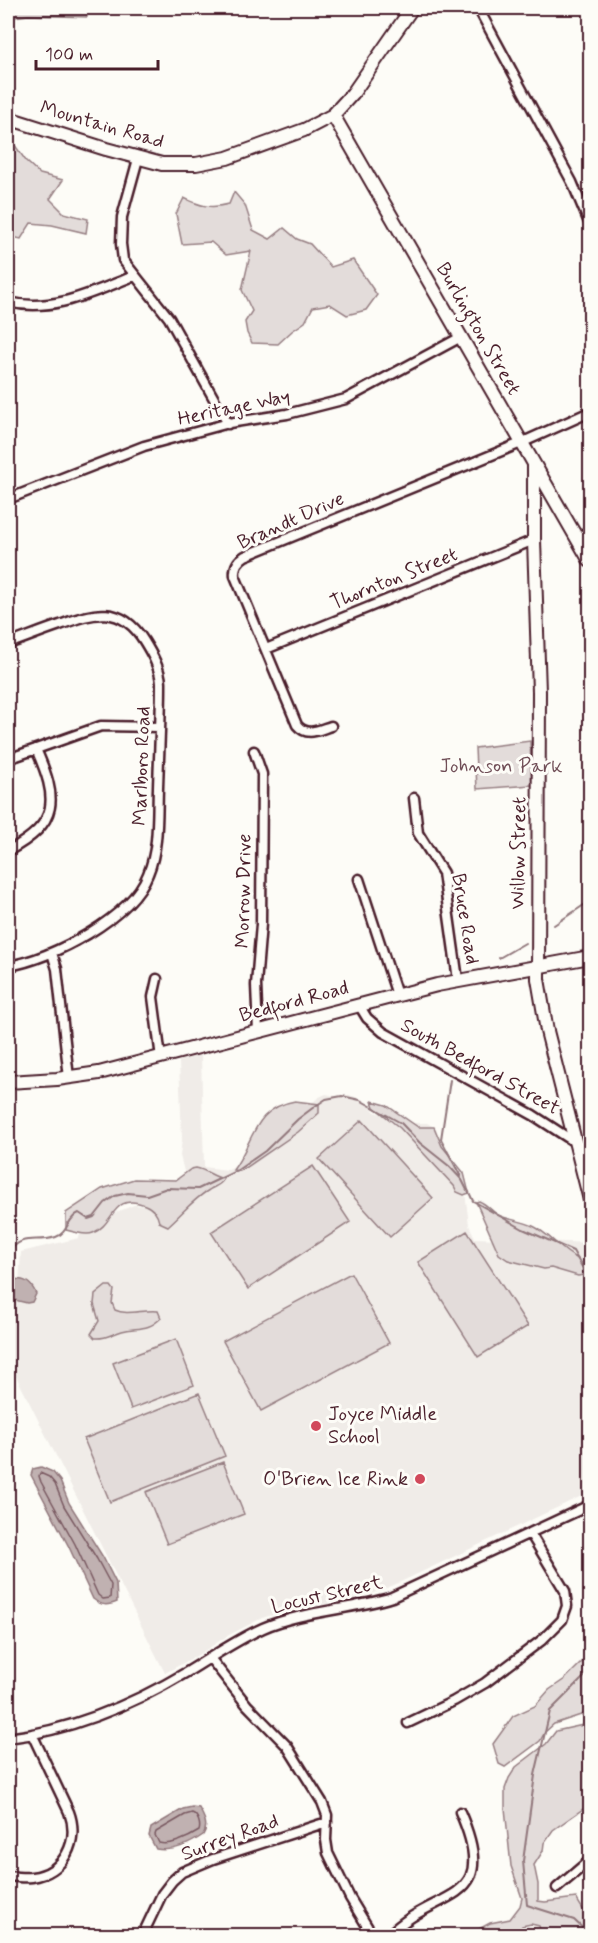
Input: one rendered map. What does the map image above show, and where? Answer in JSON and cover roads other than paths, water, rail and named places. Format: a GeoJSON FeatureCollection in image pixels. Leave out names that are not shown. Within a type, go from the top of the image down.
{"type":"FeatureCollection","features":[{"type":"Feature","properties":{"kind":"street","name":"Mountain Road"},"geometry":{"type":"LineString","coordinates":[[8,118],[138,159],[162,164],[185,164],[226,158],[304,130],[333,114],[353,93],[412,8]]}},
{"type":"Feature","properties":{"kind":"street"},"geometry":{"type":"LineString","coordinates":[[478,8],[572,182],[591,225]]}},
{"type":"Feature","properties":{"kind":"street","name":"Burlington Street"},"geometry":{"type":"LineString","coordinates":[[333,114],[591,561]]}},
{"type":"Feature","properties":{"kind":"street"},"geometry":{"type":"LineString","coordinates":[[138,159],[122,217],[120,233],[123,260],[169,318],[228,424]]}},
{"type":"Feature","properties":{"kind":"street"},"geometry":{"type":"LineString","coordinates":[[8,302],[23,306],[48,306],[91,293],[134,276]]}},
{"type":"Feature","properties":{"kind":"street","name":"Heritage Way"},"geometry":{"type":"LineString","coordinates":[[8,499],[144,446],[228,424],[286,414],[346,399],[461,337]]}},
{"type":"Feature","properties":{"kind":"street","name":"Brandt Drive"},"geometry":{"type":"LineString","coordinates":[[331,726],[311,733],[298,727],[235,576],[235,568],[241,558],[591,412]]}},
{"type":"Feature","properties":{"kind":"street","name":"Willow Street"},"geometry":{"type":"LineString","coordinates":[[534,465],[539,692],[538,984],[547,1031],[591,1200]]}},
{"type":"Feature","properties":{"kind":"street"},"geometry":{"type":"LineString","coordinates":[[578,538],[591,530]]}},
{"type":"Feature","properties":{"kind":"street","name":"Thornton Street"},"geometry":{"type":"LineString","coordinates":[[266,649],[534,540]]}},
{"type":"Feature","properties":{"kind":"street","name":"Marlboro Road"},"geometry":{"type":"LineString","coordinates":[[8,644],[91,614],[109,614],[122,618],[140,636],[159,670],[161,683],[154,848],[146,880],[130,900],[100,926],[80,939],[52,953],[8,966]]}},
{"type":"Feature","properties":{"kind":"street"},"geometry":{"type":"LineString","coordinates":[[8,759],[84,730],[101,726],[160,727]]}},
{"type":"Feature","properties":{"kind":"street"},"geometry":{"type":"LineString","coordinates":[[8,851],[35,834],[44,822],[50,807],[49,783],[36,749]]}},
{"type":"Feature","properties":{"kind":"street","name":"Morrow Drive"},"geometry":{"type":"LineString","coordinates":[[254,751],[262,774],[261,924],[256,985],[258,1032]]}},
{"type":"Feature","properties":{"kind":"street","name":"Bruce Road"},"geometry":{"type":"LineString","coordinates":[[414,798],[418,831],[442,872],[458,980]]}},
{"type":"Feature","properties":{"kind":"street"},"geometry":{"type":"LineString","coordinates":[[359,879],[397,995]]}},
{"type":"Feature","properties":{"kind":"street"},"geometry":{"type":"LineString","coordinates":[[52,953],[57,969],[69,1078]]}},
{"type":"Feature","properties":{"kind":"street","name":"Bedford Road"},"geometry":{"type":"LineString","coordinates":[[8,1082],[69,1078],[99,1073],[458,980],[591,957]]}},
{"type":"Feature","properties":{"kind":"street"},"geometry":{"type":"LineString","coordinates":[[157,979],[153,997],[161,1058]]}},
{"type":"Feature","properties":{"kind":"street","name":"South Bedford Street"},"geometry":{"type":"LineString","coordinates":[[359,1005],[365,1016],[383,1032],[518,1106],[591,1152]]}},
{"type":"Feature","properties":{"kind":"street","name":"Locust Street"},"geometry":{"type":"LineString","coordinates":[[8,1738],[78,1723],[121,1706],[170,1682],[247,1635],[271,1625],[372,1603],[401,1594],[590,1506]]}},
{"type":"Feature","properties":{"kind":"street"},"geometry":{"type":"LineString","coordinates":[[408,1723],[480,1686],[542,1640],[562,1620],[567,1606],[566,1591],[530,1533]]}},
{"type":"Feature","properties":{"kind":"street"},"geometry":{"type":"LineString","coordinates":[[210,1658],[247,1705],[291,1752],[322,1802],[327,1822],[326,1845],[331,1862],[373,1935]]}},
{"type":"Feature","properties":{"kind":"street"},"geometry":{"type":"LineString","coordinates":[[8,1876],[32,1877],[49,1872],[66,1856],[73,1839],[73,1823],[69,1812],[32,1734]]}},
{"type":"Feature","properties":{"kind":"street"},"geometry":{"type":"LineString","coordinates":[[388,1935],[406,1921],[451,1896],[468,1880],[474,1867],[474,1856],[470,1835],[460,1812]]}},
{"type":"Feature","properties":{"kind":"street","name":"Surrey Road"},"geometry":{"type":"LineString","coordinates":[[142,1935],[162,1894],[182,1872],[213,1859],[327,1822]]}},
{"type":"Feature","properties":{"kind":"street"},"geometry":{"type":"LineString","coordinates":[[557,1888],[591,1860]]}},
{"type":"Feature","properties":{"kind":"water"},"geometry":{"type":"Polygon","coordinates":[[[8,1279],[21,1280],[31,1285],[36,1294],[32,1302],[15,1300],[12,1306],[8,1307],[8,1279]]]}},
{"type":"Feature","properties":{"kind":"water"},"geometry":{"type":"Polygon","coordinates":[[[41,1467],[53,1472],[60,1481],[69,1503],[103,1557],[116,1583],[117,1602],[105,1605],[93,1599],[31,1475],[33,1469],[41,1467]]]}},
{"type":"Feature","properties":{"kind":"water"},"geometry":{"type":"Polygon","coordinates":[[[199,1808],[204,1818],[206,1828],[203,1835],[181,1846],[156,1849],[149,1836],[151,1828],[183,1809],[199,1808]]]}},
{"type":"Feature","properties":{"kind":"waterway"},"geometry":{"type":"LineString","coordinates":[[554,925],[590,901]]}},
{"type":"Feature","properties":{"kind":"waterway"},"geometry":{"type":"LineString","coordinates":[[499,958],[525,943]]}},
{"type":"Feature","properties":{"kind":"waterway"},"geometry":{"type":"LineString","coordinates":[[450,1080],[441,1139],[461,1177]]}},
{"type":"Feature","properties":{"kind":"waterway"},"geometry":{"type":"LineString","coordinates":[[8,1253],[24,1241],[49,1239],[60,1235],[72,1218],[79,1213],[88,1219],[94,1217],[105,1203],[115,1196],[128,1193],[147,1195],[167,1188],[198,1189],[236,1171],[265,1151],[298,1119],[326,1099],[342,1096],[360,1100],[401,1123],[420,1143],[449,1166],[462,1180],[467,1190]]}},
{"type":"Feature","properties":{"kind":"waterway"},"geometry":{"type":"LineString","coordinates":[[468,1190],[473,1201],[523,1229],[573,1251],[590,1281]]}},
{"type":"Feature","properties":{"kind":"waterway"},"geometry":{"type":"LineString","coordinates":[[585,1530],[590,1542]]}},
{"type":"Feature","properties":{"kind":"waterway"},"geometry":{"type":"LineString","coordinates":[[590,1671],[550,1711],[535,1775],[523,1861],[527,1905],[574,1920],[590,1935]]}},
{"type":"Feature","properties":{"kind":"place","name":"Joyce Middle School"},"geometry":{"type":"Point","coordinates":[316,1426]}},
{"type":"Feature","properties":{"kind":"place","name":"O'Brien Ice Rink"},"geometry":{"type":"Point","coordinates":[420,1479]}},
{"type":"Feature","properties":{"kind":"park label","name":"Johnson Park"},"geometry":{"type":"Point","coordinates":[501,766]}}]}
